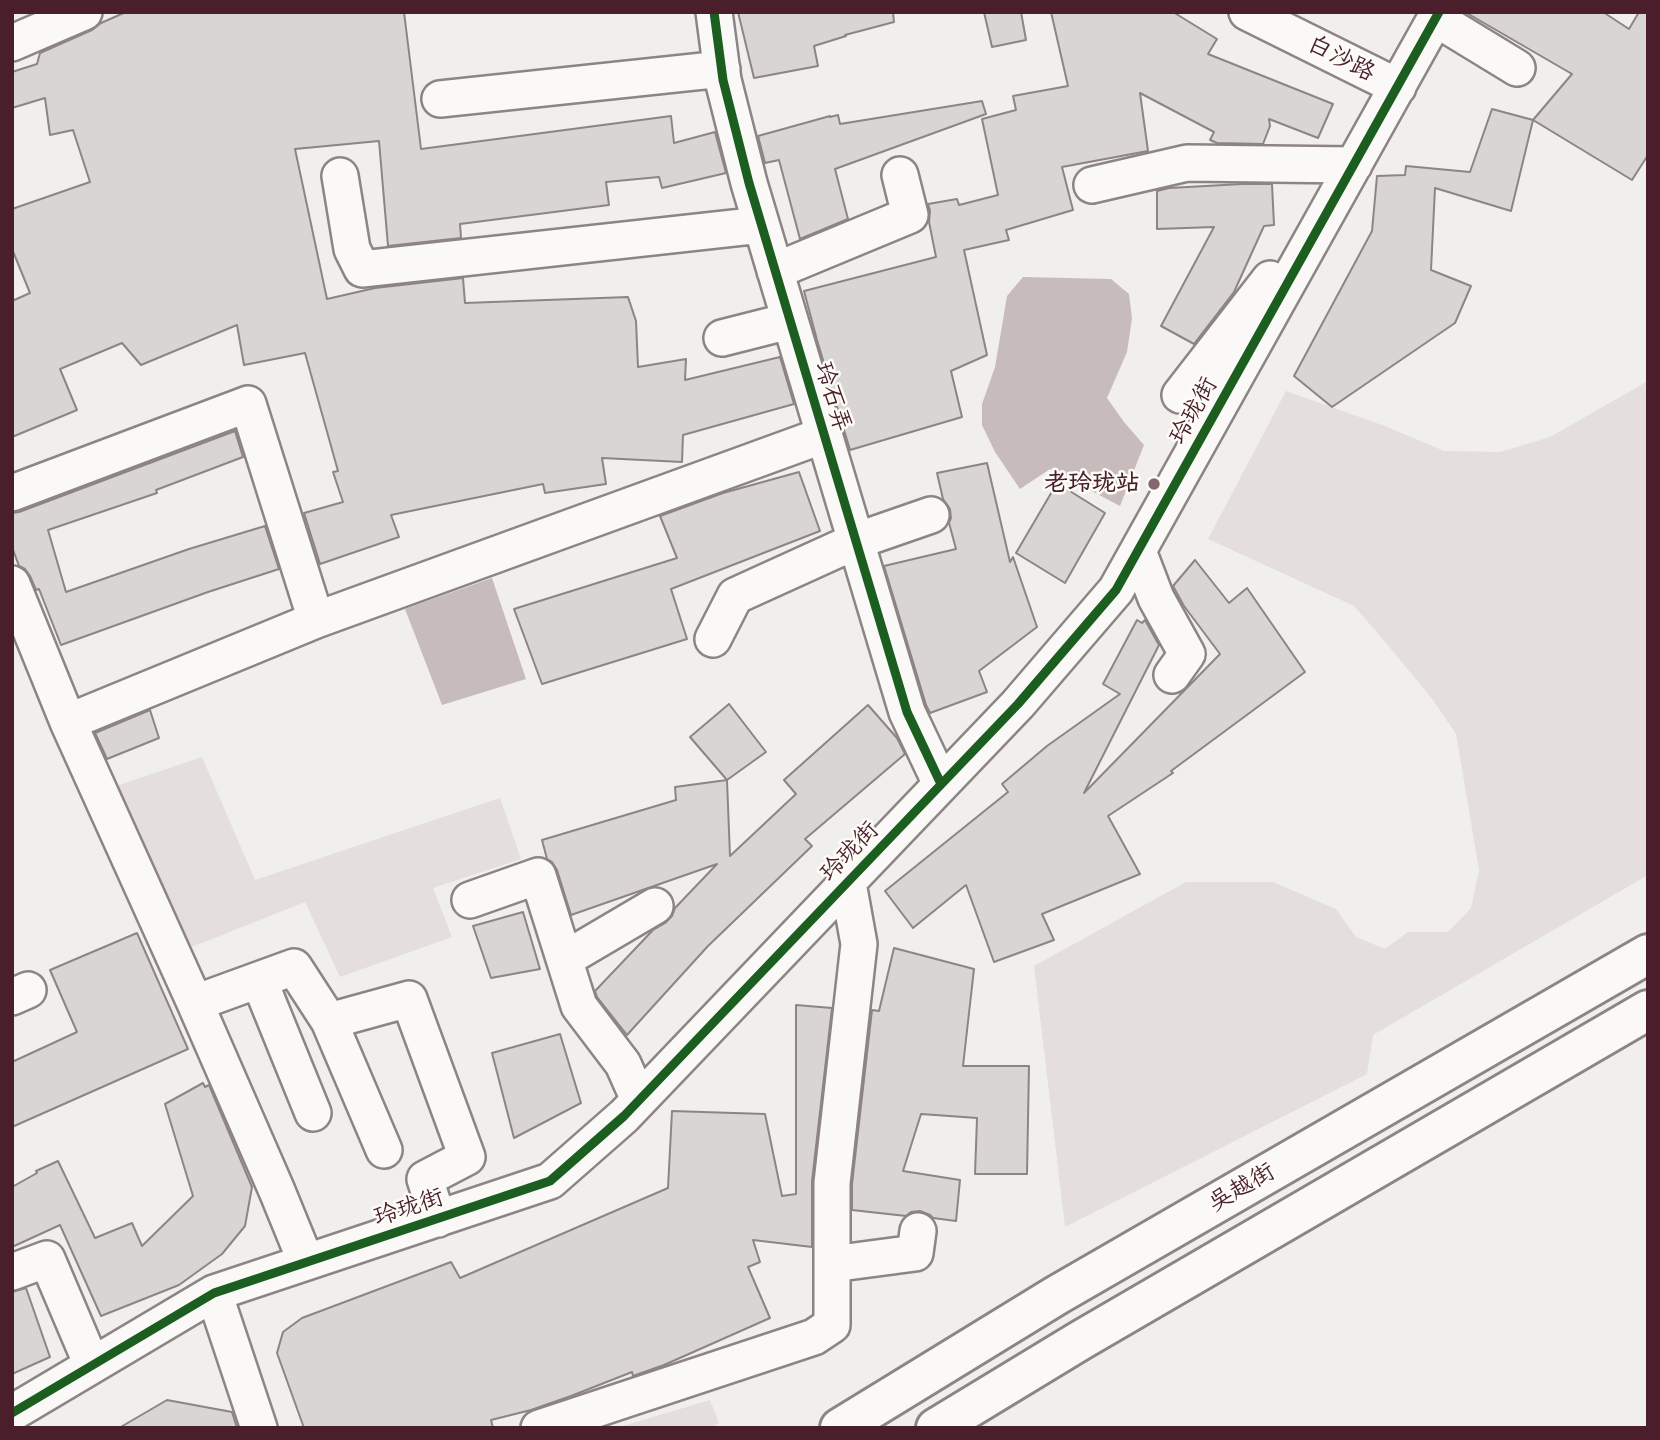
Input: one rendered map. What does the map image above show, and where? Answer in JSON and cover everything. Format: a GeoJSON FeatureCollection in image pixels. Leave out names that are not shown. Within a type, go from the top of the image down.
{"type":"FeatureCollection","features":[{"type":"Feature","properties":{"kind":"highway","name":"吴越街"},"geometry":{"type":"LineString","coordinates":[[840,1428],[1057,1295],[1648,954]]}},
{"type":"Feature","properties":{"kind":"highway","name":"吴越街"},"geometry":{"type":"LineString","coordinates":[[936,1428],[1081,1340],[1648,1010]]}},
{"type":"Feature","properties":{"kind":"street"},"geometry":{"type":"LineString","coordinates":[[29,30],[84,12]]}},
{"type":"Feature","properties":{"kind":"street","name":"玲石弄"},"geometry":{"type":"LineString","coordinates":[[714,12],[722,69],[746,170],[789,321],[907,712],[941,784]]}},
{"type":"Feature","properties":{"kind":"street","name":"白沙路"},"geometry":{"type":"LineString","coordinates":[[1247,12],[1398,88]]}},
{"type":"Feature","properties":{"kind":"street"},"geometry":{"type":"LineString","coordinates":[[1437,15],[1517,68]]}},
{"type":"Feature","properties":{"kind":"street","name":"玲珑街"},"geometry":{"type":"LineString","coordinates":[[12,1413],[214,1293],[550,1181],[624,1116],[1018,704],[1116,590],[1437,15]]}},
{"type":"Feature","properties":{"kind":"street"},"geometry":{"type":"LineString","coordinates":[[440,99],[722,69]]}},
{"type":"Feature","properties":{"kind":"street"},"geometry":{"type":"LineString","coordinates":[[1092,185],[1186,163],[1354,165]]}},
{"type":"Feature","properties":{"kind":"street"},"geometry":{"type":"LineString","coordinates":[[775,271],[910,215],[900,175]]}},
{"type":"Feature","properties":{"kind":"street"},"geometry":{"type":"LineString","coordinates":[[340,176],[352,248],[362,269],[761,225]]}},
{"type":"Feature","properties":{"kind":"street"},"geometry":{"type":"LineString","coordinates":[[1180,395],[1274,275],[1298,265]]}},
{"type":"Feature","properties":{"kind":"street"},"geometry":{"type":"LineString","coordinates":[[722,338],[789,321]]}},
{"type":"Feature","properties":{"kind":"street"},"geometry":{"type":"LineString","coordinates":[[12,493],[248,404],[316,620]]}},
{"type":"Feature","properties":{"kind":"street"},"geometry":{"type":"LineString","coordinates":[[68,722],[316,620],[824,435]]}},
{"type":"Feature","properties":{"kind":"street"},"geometry":{"type":"LineString","coordinates":[[713,639],[735,596],[856,541],[931,515]]}},
{"type":"Feature","properties":{"kind":"street"},"geometry":{"type":"LineString","coordinates":[[1138,551],[1156,598],[1187,654],[1172,675]]}},
{"type":"Feature","properties":{"kind":"street"},"geometry":{"type":"LineString","coordinates":[[12,584],[68,722],[195,1003],[306,1262]]}},
{"type":"Feature","properties":{"kind":"street"},"geometry":{"type":"LineString","coordinates":[[470,900],[538,876],[579,1006],[623,1064],[639,1100]]}},
{"type":"Feature","properties":{"kind":"street"},"geometry":{"type":"LineString","coordinates":[[539,1428],[814,1337],[832,1325],[832,1183],[859,944],[848,883]]}},
{"type":"Feature","properties":{"kind":"street"},"geometry":{"type":"LineString","coordinates":[[565,959],[655,906]]}},
{"type":"Feature","properties":{"kind":"street"},"geometry":{"type":"LineString","coordinates":[[195,1003],[294,967],[329,1021],[384,1150]]}},
{"type":"Feature","properties":{"kind":"street"},"geometry":{"type":"LineString","coordinates":[[259,979],[313,1113]]}},
{"type":"Feature","properties":{"kind":"street"},"geometry":{"type":"LineString","coordinates":[[329,1021],[409,999],[467,1157],[425,1179],[438,1219]]}},
{"type":"Feature","properties":{"kind":"street"},"geometry":{"type":"LineString","coordinates":[[832,1264],[915,1253],[918,1231]]}},
{"type":"Feature","properties":{"kind":"street"},"geometry":{"type":"LineString","coordinates":[[12,1272],[47,1259],[92,1365]]}},
{"type":"Feature","properties":{"kind":"street"},"geometry":{"type":"LineString","coordinates":[[214,1293],[259,1428]]}},
{"type":"Feature","properties":{"kind":"shaded area"},"geometry":{"type":"Polygon","coordinates":[[[1023,277],[1111,279],[1129,294],[1132,318],[1127,352],[1107,398],[1144,445],[1120,506],[1050,469],[1020,489],[995,452],[982,425],[982,404],[995,367],[1007,296],[1023,277]]]}},
{"type":"Feature","properties":{"kind":"shaded area"},"geometry":{"type":"Polygon","coordinates":[[[1648,381],[1648,875],[1373,1035],[1367,1074],[1065,1227],[1034,966],[1186,882],[1273,882],[1336,909],[1356,937],[1385,949],[1408,932],[1448,932],[1471,908],[1479,870],[1456,734],[1433,700],[1354,606],[1208,539],[1286,391],[1385,426],[1444,451],[1500,452],[1550,437],[1648,381]]]}},
{"type":"Feature","properties":{"kind":"shaded area"},"geometry":{"type":"Polygon","coordinates":[[[492,578],[526,679],[442,705],[405,609],[492,578]]]}},
{"type":"Feature","properties":{"kind":"shaded area"},"geometry":{"type":"Polygon","coordinates":[[[202,757],[255,880],[500,798],[521,859],[433,888],[452,937],[340,977],[305,902],[192,947],[116,786],[202,757]]]}},
{"type":"Feature","properties":{"kind":"shaded area"},"geometry":{"type":"Polygon","coordinates":[[[710,1400],[719,1423],[711,1428],[616,1428],[710,1400]]]}},
{"type":"Feature","properties":{"kind":"building"},"geometry":{"type":"Polygon","coordinates":[[[126,12],[404,12],[421,149],[671,116],[674,143],[715,132],[726,173],[662,188],[659,177],[606,182],[609,205],[460,224],[461,238],[388,246],[379,141],[295,149],[327,299],[375,288],[463,278],[465,303],[628,297],[636,321],[638,367],[686,359],[685,380],[780,357],[794,404],[683,435],[682,462],[602,458],[606,484],[545,493],[543,484],[391,515],[399,537],[320,564],[304,513],[343,502],[333,472],[338,471],[305,353],[244,365],[237,325],[141,365],[122,343],[60,369],[77,410],[12,437],[12,301],[30,293],[12,249],[12,209],[90,182],[73,130],[50,135],[45,98],[12,108],[12,72],[37,64],[40,53],[126,12]]]}},
{"type":"Feature","properties":{"kind":"building"},"geometry":{"type":"Polygon","coordinates":[[[738,12],[893,12],[894,22],[814,46],[818,66],[754,78],[738,12]]]}},
{"type":"Feature","properties":{"kind":"building"},"geometry":{"type":"Polygon","coordinates":[[[984,12],[1021,12],[1026,40],[992,47],[984,12]]]}},
{"type":"Feature","properties":{"kind":"building"},"geometry":{"type":"Polygon","coordinates":[[[1051,12],[1173,12],[1217,39],[1208,54],[1333,104],[1318,138],[1269,119],[1270,126],[1263,144],[1217,143],[1210,140],[1214,132],[1140,93],[1148,151],[1062,167],[1073,210],[1006,230],[1009,240],[964,250],[987,355],[951,371],[962,417],[850,450],[804,291],[936,257],[928,204],[957,199],[959,205],[998,195],[982,119],[1016,110],[1013,96],[1068,86],[1051,12]]]}},
{"type":"Feature","properties":{"kind":"building"},"geometry":{"type":"Polygon","coordinates":[[[1465,12],[1603,12],[1629,29],[1639,12],[1648,12],[1648,155],[1632,180],[1533,120],[1572,74],[1465,12]]]}},
{"type":"Feature","properties":{"kind":"building"},"geometry":{"type":"Polygon","coordinates":[[[982,101],[986,114],[835,169],[848,219],[800,239],[779,160],[765,163],[758,136],[830,116],[838,115],[840,124],[982,101]]]}},
{"type":"Feature","properties":{"kind":"building"},"geometry":{"type":"Polygon","coordinates":[[[1492,109],[1533,120],[1511,211],[1435,188],[1431,270],[1471,286],[1455,323],[1332,407],[1294,376],[1372,231],[1377,176],[1405,175],[1406,166],[1470,172],[1492,109]]]}},
{"type":"Feature","properties":{"kind":"building"},"geometry":{"type":"Polygon","coordinates":[[[1272,184],[1274,225],[1264,226],[1234,292],[1194,344],[1161,326],[1214,227],[1157,229],[1157,191],[1272,184]]]}},
{"type":"Feature","properties":{"kind":"building"},"geometry":{"type":"Polygon","coordinates":[[[235,431],[243,457],[156,490],[157,493],[48,530],[66,592],[265,526],[279,569],[61,645],[39,589],[36,590],[30,576],[19,566],[12,547],[12,513],[235,431]]]}},
{"type":"Feature","properties":{"kind":"building"},"geometry":{"type":"Polygon","coordinates":[[[987,463],[1010,562],[1013,557],[1037,627],[979,671],[987,692],[930,713],[884,566],[956,549],[949,523],[950,509],[943,499],[937,473],[987,463]]]}},
{"type":"Feature","properties":{"kind":"building"},"geometry":{"type":"Polygon","coordinates":[[[799,472],[820,531],[671,589],[687,639],[542,684],[514,609],[677,558],[660,516],[723,493],[799,472]]]}},
{"type":"Feature","properties":{"kind":"building"},"geometry":{"type":"Polygon","coordinates":[[[1057,483],[1105,513],[1065,583],[1016,553],[1057,483]]]}},
{"type":"Feature","properties":{"kind":"building"},"geometry":{"type":"Polygon","coordinates":[[[1195,560],[1229,603],[1247,588],[1305,672],[1171,771],[1173,773],[1108,816],[1140,874],[1042,914],[1054,940],[994,962],[966,885],[913,928],[885,891],[1008,792],[1002,784],[1047,746],[1120,694],[1103,684],[1137,620],[1142,623],[1145,620],[1159,645],[1084,793],[1220,654],[1184,606],[1173,586],[1195,560]]]}},
{"type":"Feature","properties":{"kind":"building"},"geometry":{"type":"Polygon","coordinates":[[[729,704],[766,752],[727,780],[690,737],[729,704]]]}},
{"type":"Feature","properties":{"kind":"building"},"geometry":{"type":"Polygon","coordinates":[[[868,705],[897,738],[905,754],[805,839],[812,846],[708,946],[627,1035],[595,991],[653,930],[672,916],[675,908],[717,864],[571,915],[557,870],[547,859],[542,840],[676,800],[675,787],[727,780],[730,856],[796,794],[784,780],[868,705]]]}},
{"type":"Feature","properties":{"kind":"building"},"geometry":{"type":"Polygon","coordinates":[[[150,710],[159,738],[107,759],[95,733],[150,710]]]}},
{"type":"Feature","properties":{"kind":"building"},"geometry":{"type":"Polygon","coordinates":[[[523,912],[540,969],[491,978],[473,926],[523,912]]]}},
{"type":"Feature","properties":{"kind":"building"},"geometry":{"type":"Polygon","coordinates":[[[137,933],[188,1049],[12,1127],[12,1062],[77,1032],[50,970],[137,933]]]}},
{"type":"Feature","properties":{"kind":"building"},"geometry":{"type":"Polygon","coordinates":[[[894,948],[974,969],[963,1066],[1029,1066],[1027,1174],[975,1174],[977,1118],[921,1114],[903,1171],[960,1180],[956,1221],[933,1218],[920,1211],[906,1216],[852,1210],[852,1184],[872,1010],[879,1011],[894,948]]]}},
{"type":"Feature","properties":{"kind":"building"},"geometry":{"type":"Polygon","coordinates":[[[796,1005],[832,1008],[812,1181],[812,1247],[753,1240],[760,1262],[748,1267],[770,1318],[664,1365],[633,1376],[632,1372],[531,1410],[491,1420],[493,1428],[304,1428],[277,1353],[283,1332],[302,1318],[451,1262],[460,1278],[668,1188],[672,1111],[765,1114],[782,1196],[796,1194],[796,1005]]]}},
{"type":"Feature","properties":{"kind":"building"},"geometry":{"type":"Polygon","coordinates":[[[560,1034],[581,1103],[514,1138],[492,1053],[560,1034]]]}},
{"type":"Feature","properties":{"kind":"building"},"geometry":{"type":"Polygon","coordinates":[[[203,1083],[205,1087],[209,1085],[252,1187],[245,1226],[222,1254],[179,1285],[101,1316],[60,1225],[12,1247],[12,1187],[37,1173],[36,1171],[58,1161],[95,1238],[132,1223],[142,1246],[193,1196],[165,1104],[203,1083]]]}},
{"type":"Feature","properties":{"kind":"building"},"geometry":{"type":"Polygon","coordinates":[[[26,1288],[50,1357],[12,1374],[12,1292],[26,1288]]]}},
{"type":"Feature","properties":{"kind":"building"},"geometry":{"type":"Polygon","coordinates":[[[167,1400],[232,1412],[237,1428],[119,1428],[167,1400]]]}},
{"type":"Feature","properties":{"kind":"cycle path"},"geometry":{"type":"LineString","coordinates":[[714,12],[723,80],[749,183],[907,712],[941,784]]}},
{"type":"Feature","properties":{"kind":"cycle path"},"geometry":{"type":"LineString","coordinates":[[12,1413],[214,1293],[550,1181],[624,1116],[1018,704],[1116,590],[1439,12]]}},
{"type":"Feature","properties":{"kind":"place","name":"老玲珑站"},"geometry":{"type":"Point","coordinates":[1154,484]}}]}
